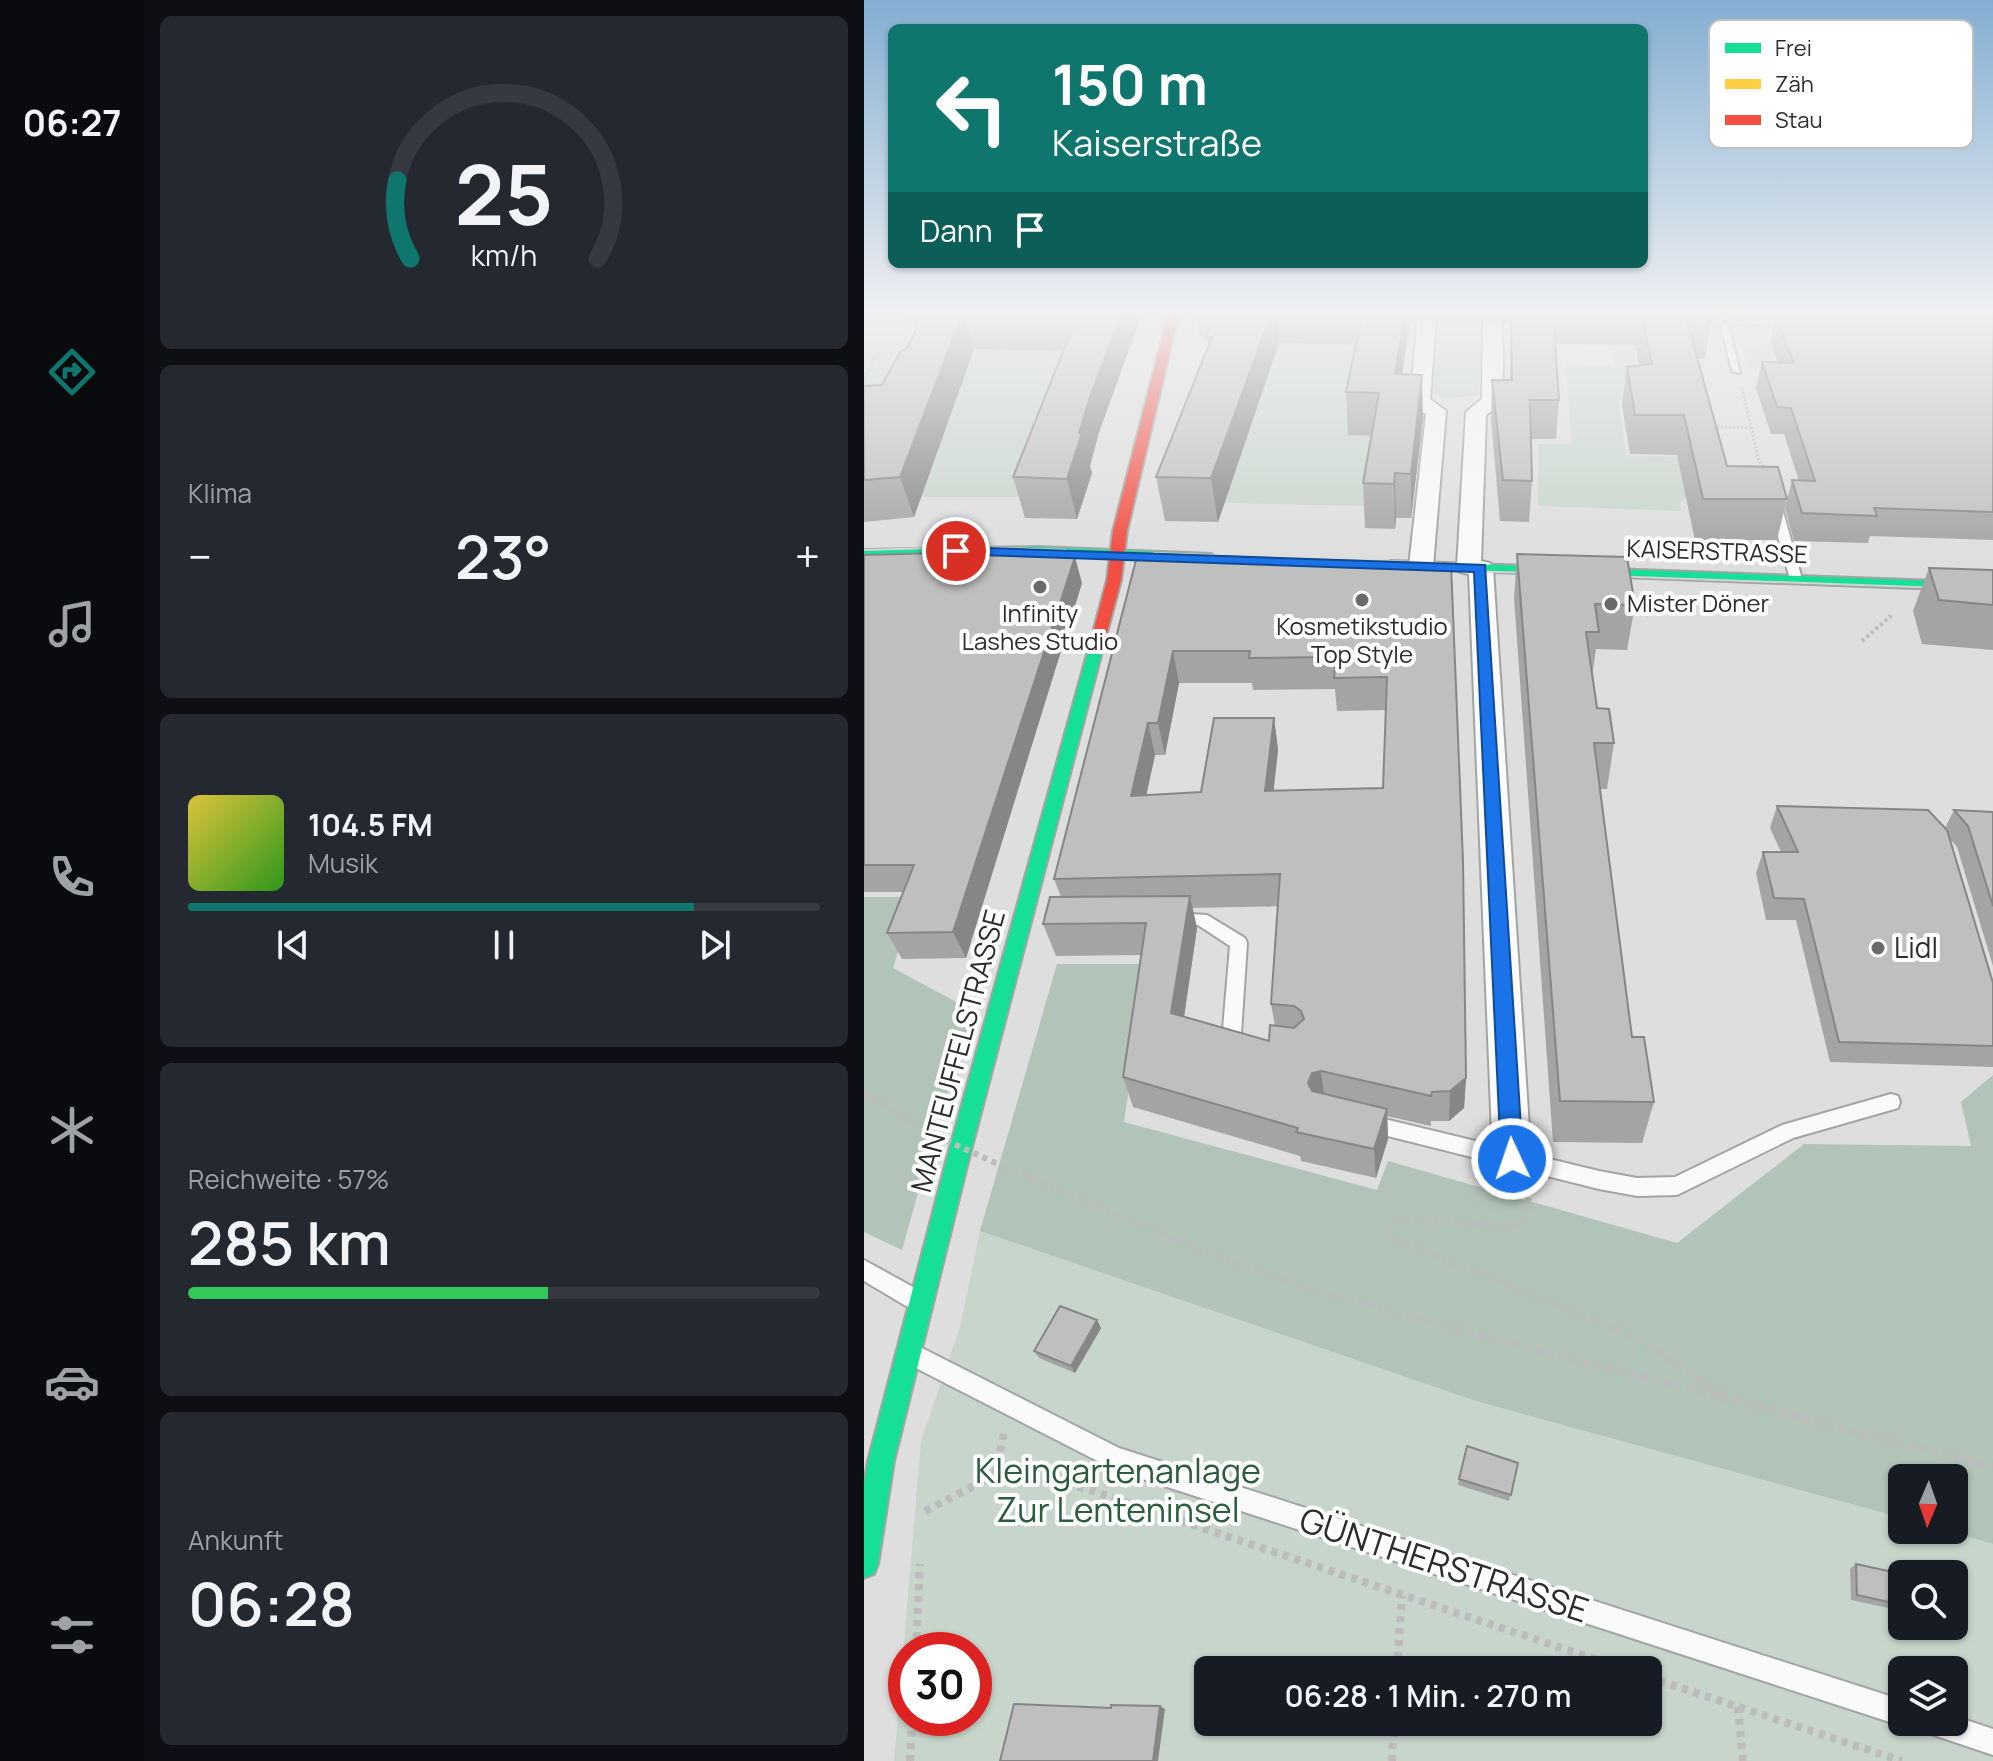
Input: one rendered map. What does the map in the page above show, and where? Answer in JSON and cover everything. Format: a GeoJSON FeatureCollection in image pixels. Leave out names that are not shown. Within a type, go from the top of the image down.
{"type":"FeatureCollection","features":[{"type":"Feature","properties":{"kind":"street","name":"MANTEUFFELSTRASSE"},"geometry":{"type":"LineString","coordinates":[[864,1564],[881,1461],[1028,920],[1114,580],[1120,531],[1154,394]]}},
{"type":"Feature","properties":{"kind":"street"},"geometry":{"type":"LineString","coordinates":[[1420,394],[1422,404],[1436,411],[1476,412],[1486,407],[1492,394]]}},
{"type":"Feature","properties":{"kind":"street"},"geometry":{"type":"LineString","coordinates":[[1421,566],[1436,411]]}},
{"type":"Feature","properties":{"kind":"street"},"geometry":{"type":"LineString","coordinates":[[1476,412],[1475,568],[1512,1159]]}},
{"type":"Feature","properties":{"kind":"street"},"geometry":{"type":"LineString","coordinates":[[864,554],[944,551],[1233,559]]}},
{"type":"Feature","properties":{"kind":"street","name":"KAISERSTRASSE"},"geometry":{"type":"LineString","coordinates":[[1374,564],[1993,587]]}},
{"type":"Feature","properties":{"kind":"lane"},"geometry":{"type":"LineString","coordinates":[[1766,471],[1796,579]]}},
{"type":"Feature","properties":{"kind":"lane"},"geometry":{"type":"LineString","coordinates":[[1156,919],[1201,919],[1239,943],[1231,1041],[1257,1044]]}},
{"type":"Feature","properties":{"kind":"lane"},"geometry":{"type":"LineString","coordinates":[[1353,1119],[1637,1187],[1677,1186],[1789,1131],[1891,1102]]}},
{"type":"Feature","properties":{"kind":"lane"},"geometry":{"type":"LineString","coordinates":[[864,1270],[922,1303]]}},
{"type":"Feature","properties":{"kind":"lane","name":"GÜNTHERSTRASSE"},"geometry":{"type":"LineString","coordinates":[[909,1353],[1115,1458],[1888,1708]]}},
{"type":"Feature","properties":{"kind":"lane"},"geometry":{"type":"LineString","coordinates":[[1968,1734],[1993,1742]]}},
{"type":"Feature","properties":{"kind":"path"},"geometry":{"type":"LineString","coordinates":[[1743,394],[1759,461],[1766,471]]}},
{"type":"Feature","properties":{"kind":"path"},"geometry":{"type":"LineString","coordinates":[[1702,426],[1752,428]]}},
{"type":"Feature","properties":{"kind":"path"},"geometry":{"type":"LineString","coordinates":[[1862,641],[1900,608]]}},
{"type":"Feature","properties":{"kind":"path"},"geometry":{"type":"LineString","coordinates":[[864,1093],[928,1132],[1000,1165],[1200,1250],[1313,1290],[1579,1363],[1993,1467]]}},
{"type":"Feature","properties":{"kind":"path"},"geometry":{"type":"LineString","coordinates":[[1526,1208],[1524,1219],[1513,1227],[1400,1218],[1391,1223],[1388,1233],[1396,1240],[1635,1337],[1732,1400]]}},
{"type":"Feature","properties":{"kind":"path"},"geometry":{"type":"LineString","coordinates":[[995,1475],[1010,1406]]}},
{"type":"Feature","properties":{"kind":"path"},"geometry":{"type":"LineString","coordinates":[[922,1527],[923,1512],[995,1475],[1068,1483],[1584,1656]]}},
{"type":"Feature","properties":{"kind":"path"},"geometry":{"type":"LineString","coordinates":[[917,1632],[921,1558]]}},
{"type":"Feature","properties":{"kind":"path"},"geometry":{"type":"LineString","coordinates":[[1398,1656],[1402,1596]]}},
{"type":"Feature","properties":{"kind":"path"},"geometry":{"type":"LineString","coordinates":[[1662,1682],[1902,1761]]}},
{"type":"Feature","properties":{"kind":"path"},"geometry":{"type":"LineString","coordinates":[[1738,1707],[1743,1761]]}},
{"type":"Feature","properties":{"kind":"path"},"geometry":{"type":"LineString","coordinates":[[910,1761],[911,1736]]}},
{"type":"Feature","properties":{"kind":"path"},"geometry":{"type":"LineString","coordinates":[[1392,1761],[1393,1736]]}},
{"type":"Feature","properties":{"kind":"green space"},"geometry":{"type":"Polygon","coordinates":[[[864,394],[880,394],[872,412],[864,412],[864,394]]]}},
{"type":"Feature","properties":{"kind":"green space"},"geometry":{"type":"Polygon","coordinates":[[[954,394],[1077,394],[1043,497],[913,497],[954,394]]]}},
{"type":"Feature","properties":{"kind":"green space"},"geometry":{"type":"Polygon","coordinates":[[[1357,394],[1349,435],[1380,436],[1369,506],[1225,503],[1229,490],[1220,489],[1232,454],[1242,454],[1246,440],[1240,430],[1250,430],[1254,416],[1247,408],[1258,408],[1262,395],[1252,395],[1357,394]]]}},
{"type":"Feature","properties":{"kind":"green space"},"geometry":{"type":"Polygon","coordinates":[[[1435,394],[1479,394],[1479,396],[1443,398],[1435,394]]]}},
{"type":"Feature","properties":{"kind":"green space"},"geometry":{"type":"Polygon","coordinates":[[[1568,394],[1678,394],[1690,401],[1618,400],[1627,456],[1704,457],[1690,498],[1680,502],[1681,511],[1538,506],[1538,444],[1572,444],[1568,394]]]}},
{"type":"Feature","properties":{"kind":"green space"},"geometry":{"type":"Polygon","coordinates":[[[864,897],[915,897],[893,968],[973,1011],[944,1105],[938,1103],[921,1156],[927,1160],[902,1250],[864,1232],[864,897]]]}},
{"type":"Feature","properties":{"kind":"green space"},"geometry":{"type":"Polygon","coordinates":[[[1057,964],[1147,964],[1124,1122],[1377,1190],[1388,1161],[1677,1243],[1804,1144],[1971,1146],[1961,1102],[1993,1075],[1993,1544],[1968,1537],[1968,1464],[1888,1464],[1888,1514],[1476,1401],[980,1231],[1057,964]]]}},
{"type":"Feature","properties":{"kind":"green space","name":"Kleingartenanlage Zur Lenteninsel"},"geometry":{"type":"Polygon","coordinates":[[[980,1231],[1476,1401],[1888,1514],[1888,1544],[1968,1544],[1968,1537],[1993,1544],[1993,1761],[894,1761],[896,1736],[992,1736],[992,1632],[905,1632],[921,1441],[960,1327],[980,1231]]]}},
{"type":"Feature","properties":{"kind":"building"},"geometry":{"type":"Polygon","coordinates":[[[864,394],[932,394],[900,477],[864,480],[864,394]]]}},
{"type":"Feature","properties":{"kind":"building"},"geometry":{"type":"Polygon","coordinates":[[[1046,394],[1091,394],[1067,479],[1013,477],[1046,394]]]}},
{"type":"Feature","properties":{"kind":"building"},"geometry":{"type":"Polygon","coordinates":[[[1189,394],[1242,394],[1211,478],[1156,477],[1189,394]]]}},
{"type":"Feature","properties":{"kind":"building"},"geometry":{"type":"Polygon","coordinates":[[[1379,394],[1420,394],[1411,474],[1395,473],[1394,484],[1363,483],[1379,394]]]}},
{"type":"Feature","properties":{"kind":"building"},"geometry":{"type":"Polygon","coordinates":[[[1494,394],[1559,394],[1559,400],[1530,400],[1532,481],[1503,480],[1494,394]]]}},
{"type":"Feature","properties":{"kind":"building"},"geometry":{"type":"Polygon","coordinates":[[[1632,394],[1707,394],[1727,466],[1778,467],[1787,499],[1703,499],[1684,415],[1635,415],[1632,394]]]}},
{"type":"Feature","properties":{"kind":"building"},"geometry":{"type":"Polygon","coordinates":[[[1773,394],[1993,394],[1993,512],[1874,508],[1877,516],[1802,513],[1792,480],[1815,481],[1791,408],[1777,407],[1773,394]]]}},
{"type":"Feature","properties":{"kind":"building"},"geometry":{"type":"Polygon","coordinates":[[[1014,551],[1075,557],[953,932],[887,933],[914,865],[864,865],[864,555],[1014,551]]]}},
{"type":"Feature","properties":{"kind":"building"},"geometry":{"type":"Polygon","coordinates":[[[1153,554],[1451,564],[1463,861],[1466,1078],[1450,1091],[1432,1092],[1431,1096],[1321,1071],[1312,1073],[1308,1083],[1312,1091],[1387,1109],[1374,1149],[1296,1132],[1298,1128],[1123,1077],[1146,923],[1043,924],[1050,897],[1190,896],[1171,1013],[1269,1041],[1270,1025],[1294,1028],[1304,1019],[1301,1011],[1294,1006],[1271,1004],[1280,874],[1054,879],[1136,560],[1148,560],[1153,554]],[[1173,651],[1158,723],[1148,723],[1131,796],[1201,792],[1214,718],[1274,718],[1265,791],[1383,788],[1387,677],[1334,678],[1336,657],[1249,658],[1250,651],[1173,651]]]}},
{"type":"Feature","properties":{"kind":"building"},"geometry":{"type":"Polygon","coordinates":[[[1517,554],[1627,557],[1635,605],[1595,604],[1599,632],[1586,632],[1597,708],[1609,709],[1614,743],[1594,743],[1632,1037],[1644,1037],[1654,1102],[1560,1101],[1517,554]]]}},
{"type":"Feature","properties":{"kind":"building"},"geometry":{"type":"Polygon","coordinates":[[[1929,568],[1993,570],[1993,605],[1939,600],[1929,568]]]}},
{"type":"Feature","properties":{"kind":"building","name":"Lidl"},"geometry":{"type":"Polygon","coordinates":[[[1777,806],[1928,810],[1947,830],[1993,983],[1993,1046],[1839,1042],[1804,899],[1774,898],[1763,852],[1798,852],[1777,806]]]}},
{"type":"Feature","properties":{"kind":"building"},"geometry":{"type":"Polygon","coordinates":[[[1954,810],[1993,812],[1993,906],[1968,826],[1954,810]]]}},
{"type":"Feature","properties":{"kind":"building"},"geometry":{"type":"Polygon","coordinates":[[[1060,1306],[1097,1320],[1071,1366],[1034,1351],[1060,1306]]]}},
{"type":"Feature","properties":{"kind":"building"},"geometry":{"type":"Polygon","coordinates":[[[1467,1446],[1518,1463],[1511,1495],[1459,1479],[1467,1446]]]}},
{"type":"Feature","properties":{"kind":"building"},"geometry":{"type":"Polygon","coordinates":[[[1856,1564],[1888,1571],[1888,1602],[1857,1595],[1856,1564]]]}},
{"type":"Feature","properties":{"kind":"building"},"geometry":{"type":"Polygon","coordinates":[[[1014,1704],[1111,1708],[1111,1705],[1160,1706],[1153,1761],[1000,1761],[1014,1704]]]}},
{"type":"Feature","properties":{"kind":"tram line"},"geometry":{"type":"LineString","coordinates":[[864,550],[965,547],[1066,550]]}},
{"type":"Feature","properties":{"kind":"tram line"},"geometry":{"type":"LineString","coordinates":[[1154,553],[1441,563]]}},
{"type":"Feature","properties":{"kind":"tram line"},"geometry":{"type":"LineString","coordinates":[[1052,556],[1168,560]]}},
{"type":"Feature","properties":{"kind":"tram line"},"geometry":{"type":"LineString","coordinates":[[1428,570],[1536,573]]}},
{"type":"Feature","properties":{"kind":"tram line"},"geometry":{"type":"LineString","coordinates":[[1608,576],[1943,588]]}},
{"type":"Feature","properties":{"kind":"traffic: fast"},"geometry":{"type":"LineString","coordinates":[[864,554],[1039,551],[1211,558]]}},
{"type":"Feature","properties":{"kind":"traffic: fast"},"geometry":{"type":"LineString","coordinates":[[1392,565],[1993,587]]}},
{"type":"Feature","properties":{"kind":"traffic: fast"},"geometry":{"type":"LineString","coordinates":[[864,1564],[881,1461],[957,1162],[1098,640]]}},
{"type":"Feature","properties":{"kind":"traffic: jam"},"geometry":{"type":"LineString","coordinates":[[1098,640],[1114,580],[1120,531],[1154,394]]}},
{"type":"Feature","properties":{"kind":"place","name":"Infinity Lashes Studio"},"geometry":{"type":"Point","coordinates":[1040,587]}},
{"type":"Feature","properties":{"kind":"place","name":"Kosmetikstudio Top Style"},"geometry":{"type":"Point","coordinates":[1362,600]}},
{"type":"Feature","properties":{"kind":"place","name":"Mister Döner"},"geometry":{"type":"Point","coordinates":[1611,604]}},
{"type":"Feature","properties":{"kind":"place","name":"Lidl"},"geometry":{"type":"Point","coordinates":[1878,948]}},
{"type":"Feature","properties":{"kind":"route"},"geometry":{"type":"LineString","coordinates":[[956,551],[1039,551],[1481,568],[1512,1159]]}}]}
